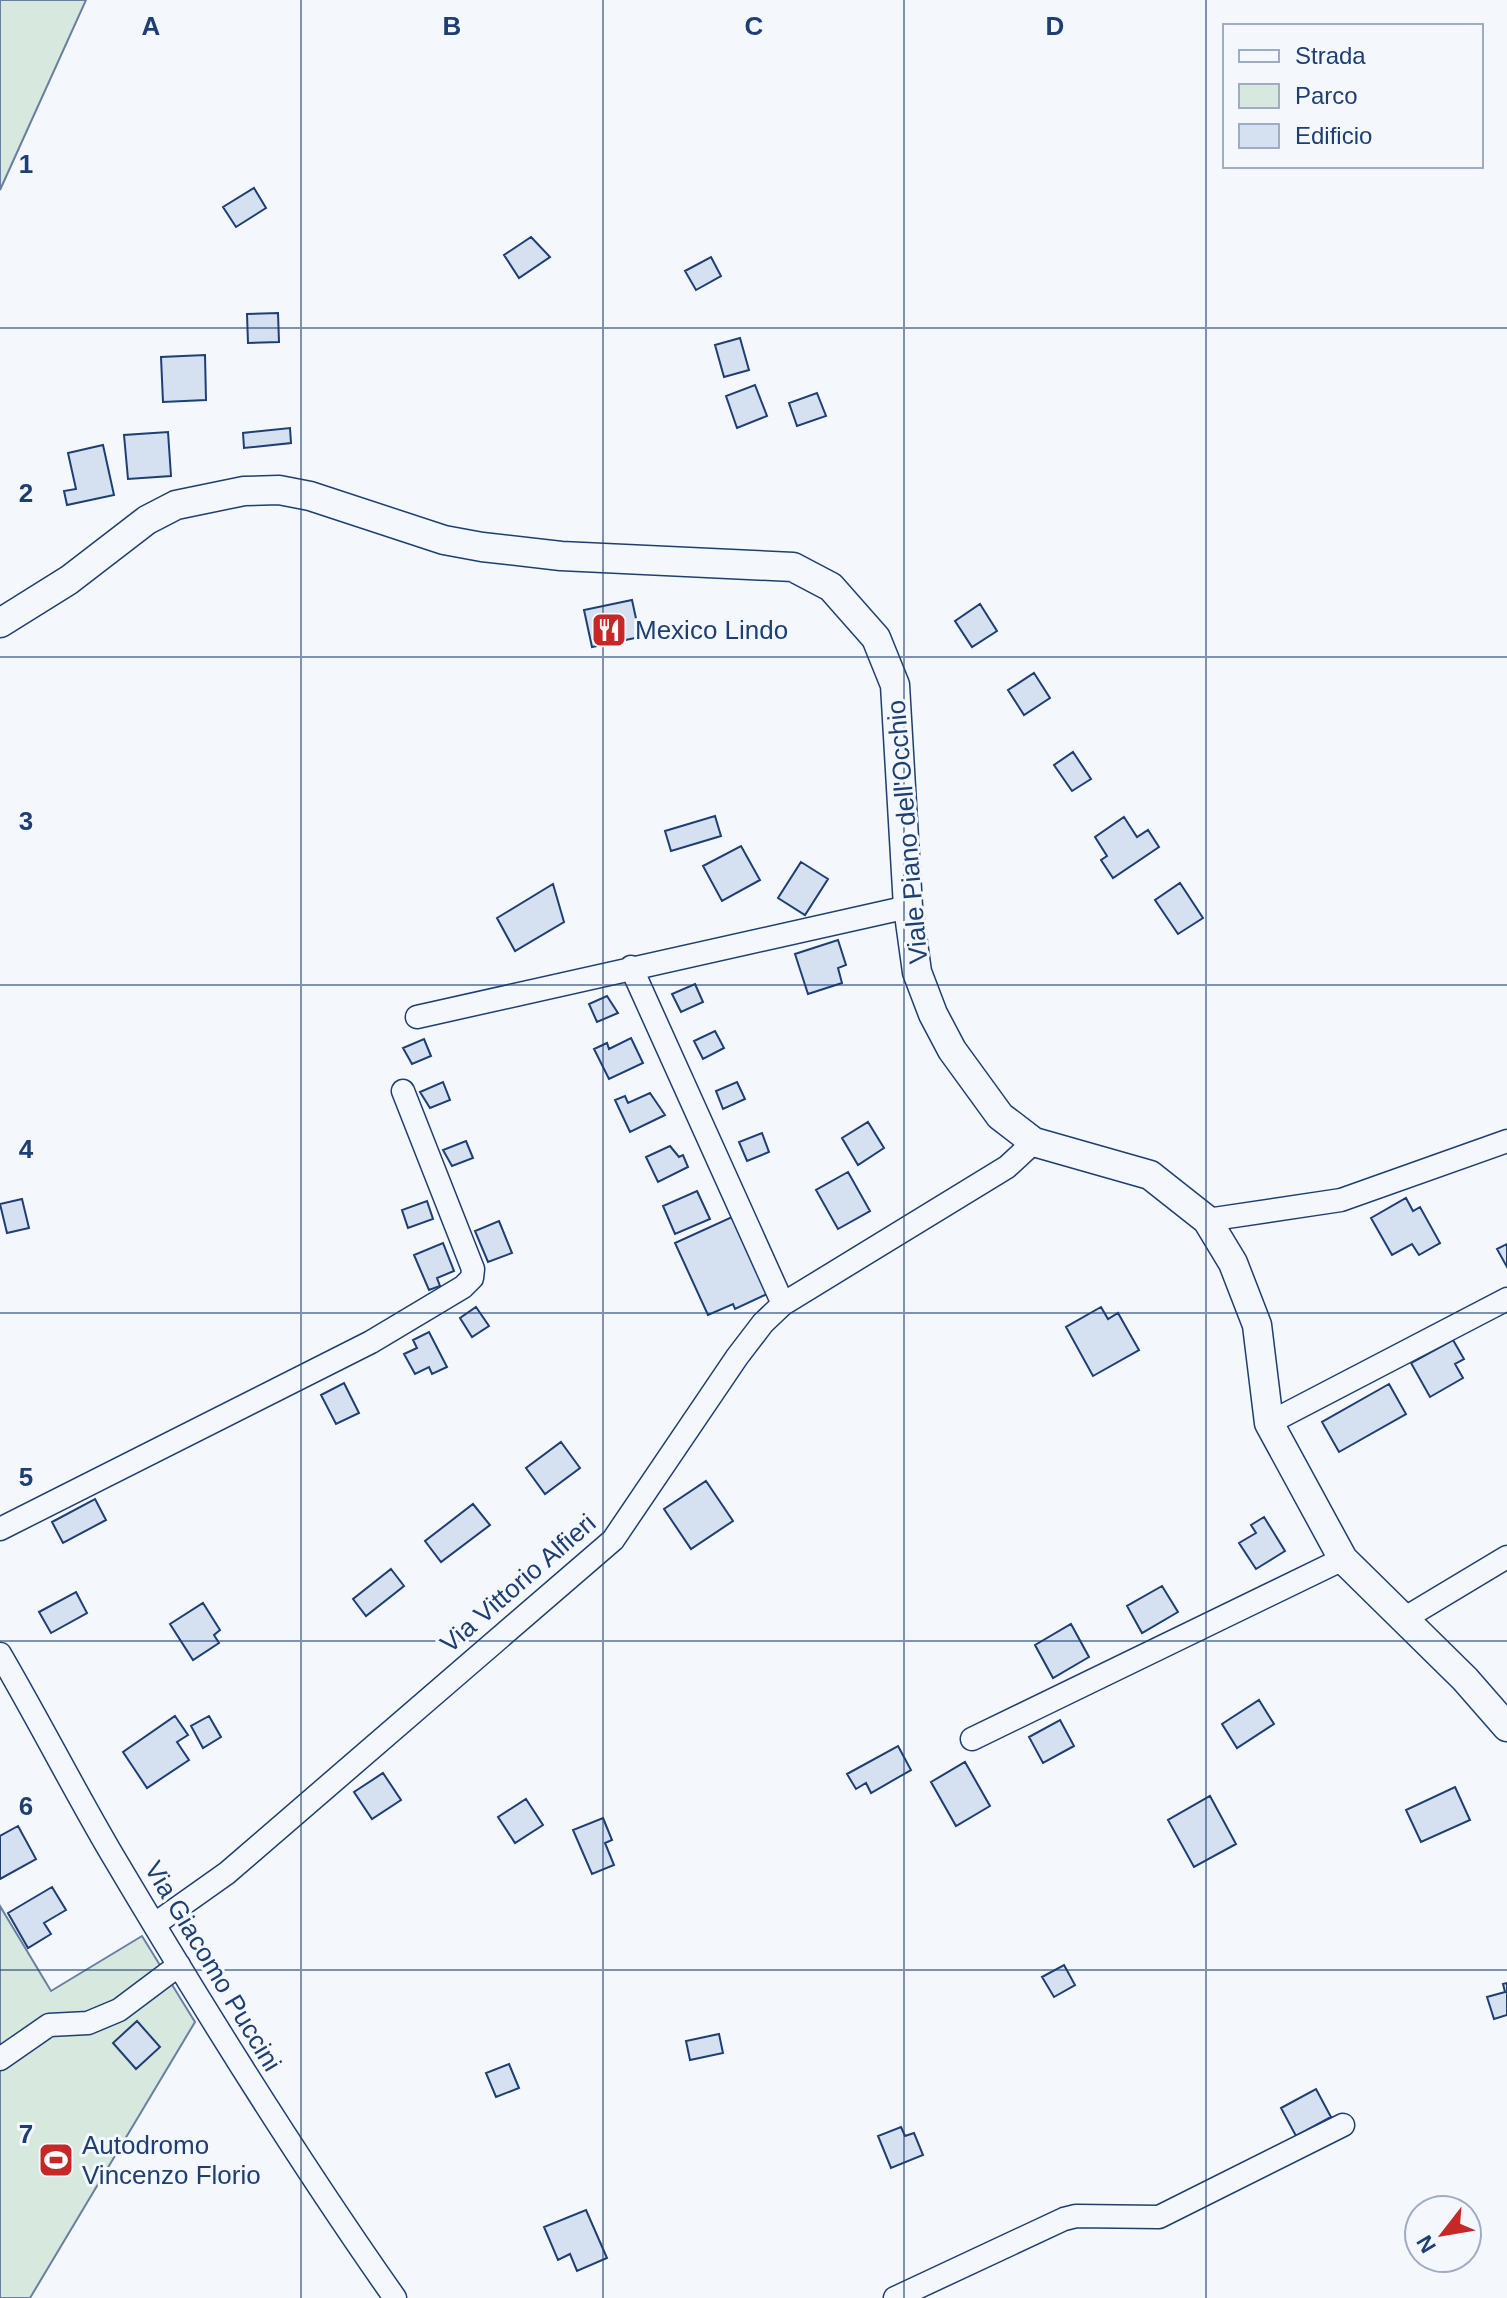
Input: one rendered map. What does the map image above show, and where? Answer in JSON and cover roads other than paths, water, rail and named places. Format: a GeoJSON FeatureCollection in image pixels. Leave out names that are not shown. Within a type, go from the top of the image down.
{"type":"FeatureCollection","features":[{"type":"Feature","properties":{"kind":"main road","name":"Viale Piano dell'Occhio"},"geometry":{"type":"LineString","coordinates":[[0,623],[69,580],[147,520],[176,505],[244,491],[279,490],[310,496],[444,540],[521,553],[793,567],[831,587],[864,620],[876,638],[895,685],[908,907],[917,972],[933,1014],[952,1050],[1000,1116],[1034,1142],[1150,1175],[1207,1220],[1233,1263],[1254,1314],[1269,1423],[1343,1559],[1465,1679],[1507,1727]]}},
{"type":"Feature","properties":{"kind":"street"},"geometry":{"type":"LineString","coordinates":[[417,1017],[908,907]]}},
{"type":"Feature","properties":{"kind":"street"},"geometry":{"type":"LineString","coordinates":[[631,967],[783,1304]]}},
{"type":"Feature","properties":{"kind":"street"},"geometry":{"type":"LineString","coordinates":[[0,1529],[371,1342],[463,1287],[472,1278],[473,1269],[403,1091]]}},
{"type":"Feature","properties":{"kind":"street"},"geometry":{"type":"LineString","coordinates":[[1207,1220],[1341,1200],[1507,1141]]}},
{"type":"Feature","properties":{"kind":"street","name":"Via Vittorio Alfieri"},"geometry":{"type":"LineString","coordinates":[[155,1924],[227,1873],[613,1540],[737,1357],[763,1323],[783,1304],[1007,1167],[1034,1142]]}},
{"type":"Feature","properties":{"kind":"street"},"geometry":{"type":"LineString","coordinates":[[1269,1423],[1507,1299]]}},
{"type":"Feature","properties":{"kind":"street"},"geometry":{"type":"LineString","coordinates":[[1402,1620],[1507,1557]]}},
{"type":"Feature","properties":{"kind":"street"},"geometry":{"type":"LineString","coordinates":[[972,1739],[1343,1559]]}},
{"type":"Feature","properties":{"kind":"street","name":"Via Giacomo Puccini"},"geometry":{"type":"LineString","coordinates":[[0,1654],[179,1965],[317,2187],[395,2298]]}},
{"type":"Feature","properties":{"kind":"street"},"geometry":{"type":"LineString","coordinates":[[0,2059],[49,2025],[88,2023],[119,2010],[179,1965]]}},
{"type":"Feature","properties":{"kind":"street"},"geometry":{"type":"LineString","coordinates":[[895,2298],[1064,2219],[1076,2216],[1159,2217],[1343,2125]]}},
{"type":"Feature","properties":{"kind":"place","name":"Mexico Lindo"},"geometry":{"type":"Point","coordinates":[609,630]}},
{"type":"Feature","properties":{"kind":"place","name":"Autodromo Vincenzo Florio"},"geometry":{"type":"Point","coordinates":[56,2160]}}]}
